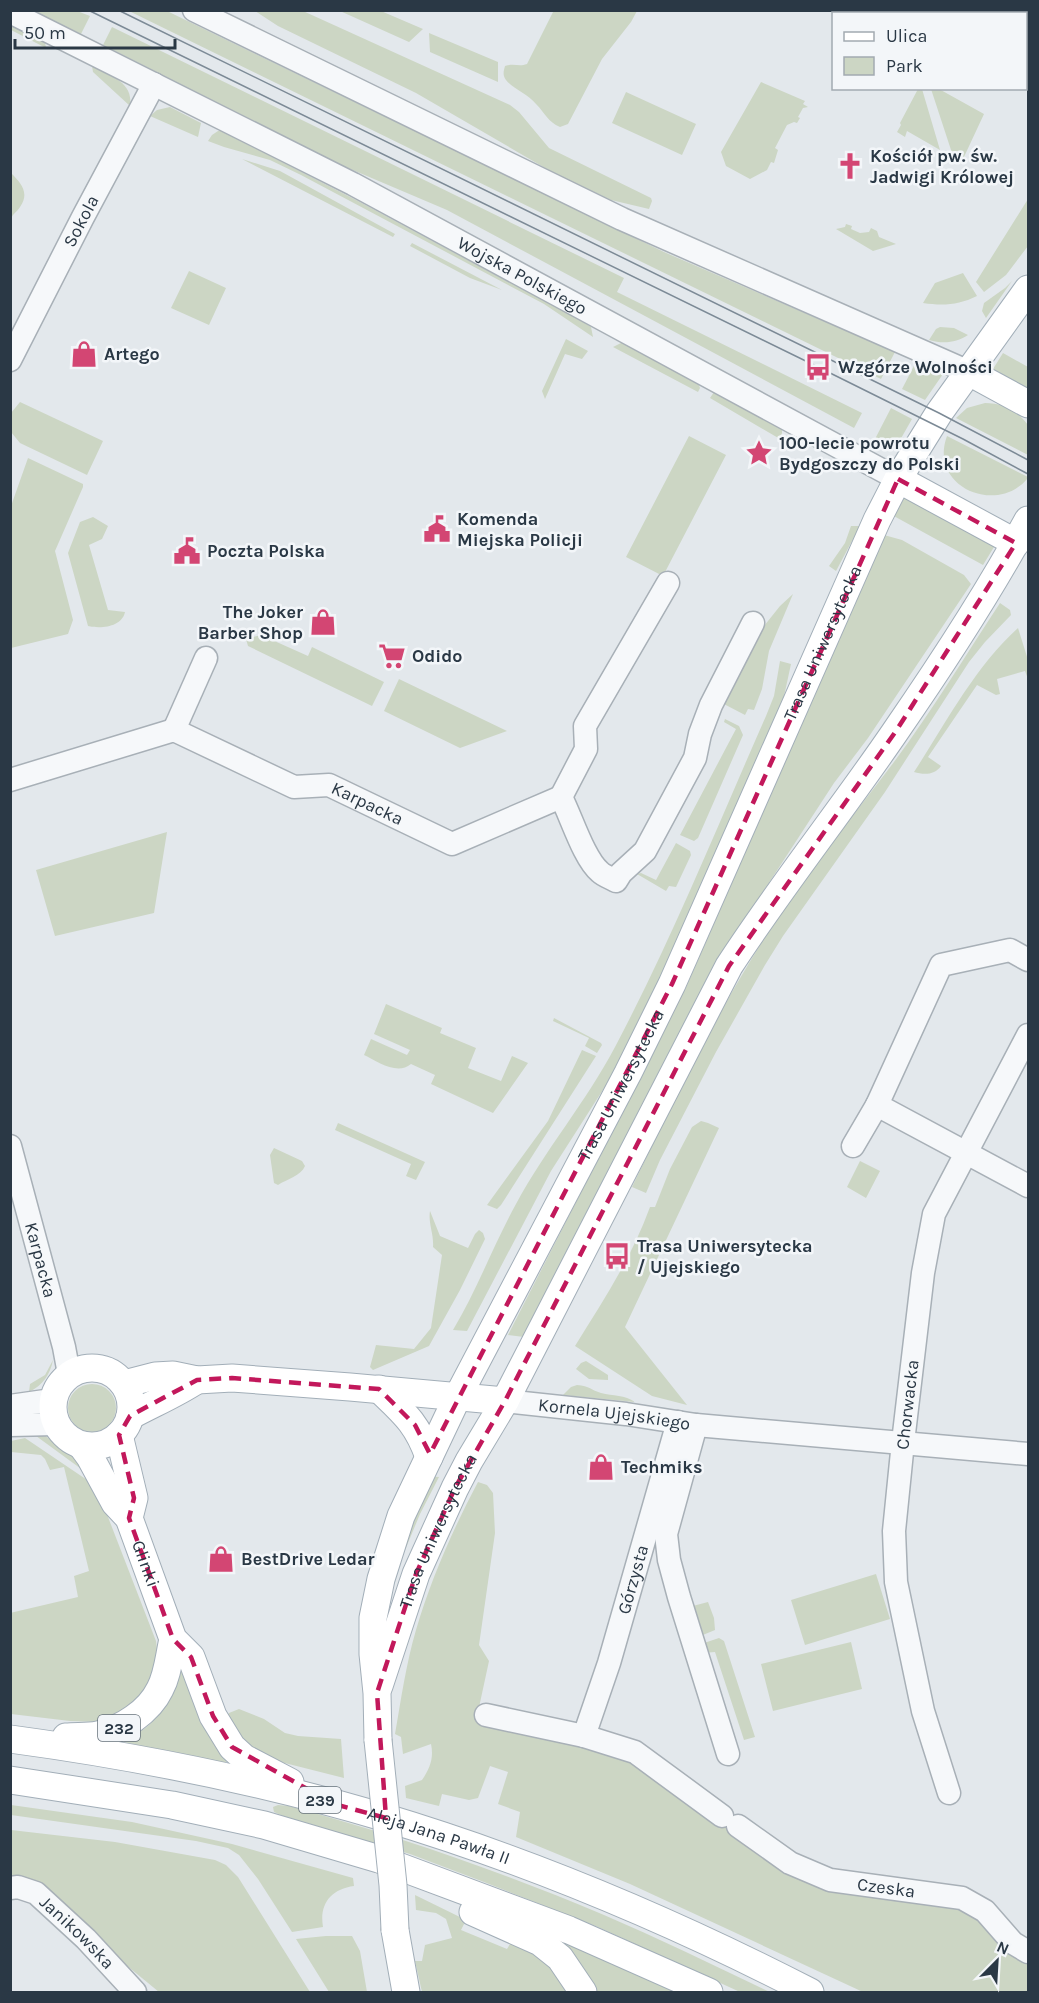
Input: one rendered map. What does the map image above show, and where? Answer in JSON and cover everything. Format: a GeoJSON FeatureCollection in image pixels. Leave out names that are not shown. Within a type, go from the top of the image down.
{"type":"FeatureCollection","features":[{"type":"Feature","properties":{"kind":"main road"},"geometry":{"type":"LineString","coordinates":[[1029,289],[969,372],[1029,404]]}},
{"type":"Feature","properties":{"kind":"main road","name":"Trasa Uniwersytecka"},"geometry":{"type":"LineString","coordinates":[[406,1992],[395,1930],[393,1884],[378,1740],[372,1618],[400,1516],[457,1398],[628,1073],[672,984],[898,479],[939,413],[969,372]]}},
{"type":"Feature","properties":{"kind":"main road","name":"Wojska Polskiego"},"geometry":{"type":"LineString","coordinates":[[898,479],[1024,538]]}},
{"type":"Feature","properties":{"kind":"main road","name":"Trasa Uniwersytecka"},"geometry":{"type":"LineString","coordinates":[[377,1693],[416,1574],[455,1488],[505,1401],[729,966],[896,731],[1024,538]]}},
{"type":"Feature","properties":{"kind":"main road"},"geometry":{"type":"LineString","coordinates":[[54,1412],[56,1390],[69,1374],[86,1368],[104,1370],[115,1375],[124,1384]]}},
{"type":"Feature","properties":{"kind":"main road","name":"Kornela Ujejskiego"},"geometry":{"type":"LineString","coordinates":[[124,1384],[155,1376],[173,1375],[197,1380],[232,1378],[505,1401]]}},
{"type":"Feature","properties":{"kind":"main road","name":"Kornela Ujejskiego"},"geometry":{"type":"LineString","coordinates":[[125,1426],[197,1380]]}},
{"type":"Feature","properties":{"kind":"main road","name":"232"},"geometry":{"type":"LineString","coordinates":[[124,1384],[131,1405],[125,1426]]}},
{"type":"Feature","properties":{"kind":"main road"},"geometry":{"type":"LineString","coordinates":[[379,1389],[415,1425],[429,1457]]}},
{"type":"Feature","properties":{"kind":"main road","name":"232"},"geometry":{"type":"LineString","coordinates":[[54,1412],[66,1438],[82,1446]]}},
{"type":"Feature","properties":{"kind":"main road"},"geometry":{"type":"LineString","coordinates":[[82,1446],[111,1442],[125,1426]]}},
{"type":"Feature","properties":{"kind":"main road","name":"Glinki"},"geometry":{"type":"LineString","coordinates":[[125,1426],[134,1498],[129,1518]]}},
{"type":"Feature","properties":{"kind":"main road","name":"Glinki"},"geometry":{"type":"LineString","coordinates":[[82,1446],[115,1503],[129,1518],[172,1639]]}},
{"type":"Feature","properties":{"kind":"main road","name":"232"},"geometry":{"type":"LineString","coordinates":[[10,1739],[97,1735],[120,1728],[150,1705],[160,1690],[165,1677],[172,1639]]}},
{"type":"Feature","properties":{"kind":"main road","name":"232"},"geometry":{"type":"LineString","coordinates":[[172,1639],[191,1657],[213,1716],[232,1747],[244,1758],[334,1804]]}},
{"type":"Feature","properties":{"kind":"main road","name":"Aleja Jana Pawła II"},"geometry":{"type":"LineString","coordinates":[[10,1739],[125,1756],[272,1788],[383,1817],[482,1850],[618,1902],[810,1992]]}},
{"type":"Feature","properties":{"kind":"main road","name":"239"},"geometry":{"type":"LineString","coordinates":[[10,1780],[170,1804],[264,1825],[379,1859],[569,1930],[708,1992]]}},
{"type":"Feature","properties":{"kind":"main road"},"geometry":{"type":"LineString","coordinates":[[420,1875],[466,1909],[540,1942],[560,1958],[583,1992]]}},
{"type":"Feature","properties":{"kind":"street"},"geometry":{"type":"LineString","coordinates":[[194,10],[622,219],[969,372]]}},
{"type":"Feature","properties":{"kind":"street","name":"Wojska Polskiego"},"geometry":{"type":"LineString","coordinates":[[10,12],[363,190],[898,479]]}},
{"type":"Feature","properties":{"kind":"street","name":"Sokola"},"geometry":{"type":"LineString","coordinates":[[10,360],[154,84]]}},
{"type":"Feature","properties":{"kind":"street"},"geometry":{"type":"LineString","coordinates":[[668,583],[585,726],[586,749],[561,797],[587,855],[599,872],[616,881],[621,873],[645,851],[695,758],[700,734],[711,705],[753,623]]}},
{"type":"Feature","properties":{"kind":"street"},"geometry":{"type":"LineString","coordinates":[[10,780],[174,730],[206,658]]}},
{"type":"Feature","properties":{"kind":"street","name":"Karpacka"},"geometry":{"type":"LineString","coordinates":[[174,730],[294,787],[329,785],[452,844],[561,797]]}},
{"type":"Feature","properties":{"kind":"street"},"geometry":{"type":"LineString","coordinates":[[853,1146],[877,1105],[940,965],[1010,950],[1029,960]]}},
{"type":"Feature","properties":{"kind":"street","name":"Chorwacka"},"geometry":{"type":"LineString","coordinates":[[948,1793],[923,1711],[896,1582],[894,1531],[903,1442],[923,1272],[934,1214],[1029,1035]]}},
{"type":"Feature","properties":{"kind":"street"},"geometry":{"type":"LineString","coordinates":[[877,1105],[1029,1186]]}},
{"type":"Feature","properties":{"kind":"street","name":"Karpacka"},"geometry":{"type":"LineString","coordinates":[[10,1146],[64,1347],[69,1374]]}},
{"type":"Feature","properties":{"kind":"street","name":"Kornela Ujejskiego"},"geometry":{"type":"LineString","coordinates":[[505,1401],[626,1413],[687,1424],[1029,1454]]}},
{"type":"Feature","properties":{"kind":"street"},"geometry":{"type":"LineString","coordinates":[[10,1406],[54,1412]]}},
{"type":"Feature","properties":{"kind":"street"},"geometry":{"type":"LineString","coordinates":[[10,1425],[54,1412]]}},
{"type":"Feature","properties":{"kind":"street"},"geometry":{"type":"LineString","coordinates":[[687,1424],[666,1534],[669,1560],[728,1754]]}},
{"type":"Feature","properties":{"kind":"street","name":"Górzysta"},"geometry":{"type":"LineString","coordinates":[[584,1736],[687,1424]]}},
{"type":"Feature","properties":{"kind":"street","name":"Czeska"},"geometry":{"type":"LineString","coordinates":[[486,1715],[584,1736],[635,1752],[790,1863],[830,1880],[962,1898],[985,1911],[1013,1943],[1029,1952]]}},
{"type":"Feature","properties":{"kind":"street","name":"Janikowska"},"geometry":{"type":"LineString","coordinates":[[10,1888],[18,1887],[36,1893],[87,1938],[135,1992]]}},
{"type":"Feature","properties":{"kind":"highlighted area"},"geometry":{"type":"Polygon","coordinates":[[[898,479],[1016,543],[896,731],[729,966],[505,1401],[455,1488],[416,1574],[377,1693],[386,1818],[334,1804],[232,1747],[213,1716],[191,1657],[173,1639],[162,1610],[129,1518],[134,1498],[119,1435],[130,1416],[197,1380],[232,1378],[379,1389],[415,1425],[430,1454],[672,984],[898,479]]]}},
{"type":"Feature","properties":{"kind":"green space"},"geometry":{"type":"Polygon","coordinates":[[[554,10],[637,11],[602,59],[568,124],[560,127],[550,120],[533,100],[509,83],[504,74],[505,66],[527,64],[554,10]]]}},
{"type":"Feature","properties":{"kind":"green space"},"geometry":{"type":"Polygon","coordinates":[[[32,11],[77,11],[90,16],[81,34],[32,11]]]}},
{"type":"Feature","properties":{"kind":"green space"},"geometry":{"type":"Polygon","coordinates":[[[129,11],[167,11],[664,252],[895,352],[881,379],[129,11]]]}},
{"type":"Feature","properties":{"kind":"green space"},"geometry":{"type":"Polygon","coordinates":[[[255,11],[303,11],[510,105],[519,112],[549,148],[651,198],[649,209],[611,200],[552,172],[416,93],[278,26],[255,11]]]}},
{"type":"Feature","properties":{"kind":"green space"},"geometry":{"type":"Polygon","coordinates":[[[340,11],[381,11],[423,29],[409,42],[340,11]]]}},
{"type":"Feature","properties":{"kind":"green space"},"geometry":{"type":"Polygon","coordinates":[[[968,11],[1028,11],[1028,45],[1027,12],[968,11]]]}},
{"type":"Feature","properties":{"kind":"green space"},"geometry":{"type":"Polygon","coordinates":[[[10,25],[45,42],[46,48],[11,30],[10,25]]]}},
{"type":"Feature","properties":{"kind":"green space"},"geometry":{"type":"Polygon","coordinates":[[[112,27],[624,278],[617,292],[862,413],[854,428],[447,210],[341,165],[103,45],[112,27]]]}},
{"type":"Feature","properties":{"kind":"green space"},"geometry":{"type":"Polygon","coordinates":[[[429,33],[498,62],[498,82],[430,52],[429,33]]]}},
{"type":"Feature","properties":{"kind":"green space"},"geometry":{"type":"Polygon","coordinates":[[[92,66],[113,76],[124,85],[130,98],[130,106],[93,72],[92,66]]]}},
{"type":"Feature","properties":{"kind":"green space"},"geometry":{"type":"Polygon","coordinates":[[[761,82],[805,101],[803,104],[808,107],[803,108],[797,123],[787,125],[775,148],[778,150],[774,163],[771,162],[767,170],[750,179],[726,166],[721,152],[761,82]]]}},
{"type":"Feature","properties":{"kind":"green space"},"geometry":{"type":"Polygon","coordinates":[[[917,90],[922,90],[940,150],[907,131],[905,137],[897,132],[917,90]]]}},
{"type":"Feature","properties":{"kind":"green space"},"geometry":{"type":"Polygon","coordinates":[[[931,90],[941,90],[984,114],[963,159],[952,153],[931,90]]]}},
{"type":"Feature","properties":{"kind":"green space"},"geometry":{"type":"Polygon","coordinates":[[[626,92],[696,124],[682,155],[612,123],[626,92]]]}},
{"type":"Feature","properties":{"kind":"green space"},"geometry":{"type":"Polygon","coordinates":[[[170,107],[201,123],[198,137],[150,116],[157,110],[170,107]]]}},
{"type":"Feature","properties":{"kind":"green space"},"geometry":{"type":"Polygon","coordinates":[[[218,131],[358,201],[585,323],[591,327],[593,337],[544,304],[301,175],[270,160],[208,141],[218,131]]]}},
{"type":"Feature","properties":{"kind":"green space"},"geometry":{"type":"Polygon","coordinates":[[[242,159],[280,171],[395,234],[393,237],[242,159]]]}},
{"type":"Feature","properties":{"kind":"green space"},"geometry":{"type":"Polygon","coordinates":[[[11,173],[21,184],[24,197],[11,219],[11,173]]]}},
{"type":"Feature","properties":{"kind":"green space"},"geometry":{"type":"Polygon","coordinates":[[[1028,199],[1028,246],[1006,275],[984,292],[976,282],[1028,199]]]}},
{"type":"Feature","properties":{"kind":"green space"},"geometry":{"type":"Polygon","coordinates":[[[846,224],[860,233],[869,232],[871,228],[877,231],[879,237],[896,244],[873,251],[836,229],[845,227],[846,224]]]}},
{"type":"Feature","properties":{"kind":"green space"},"geometry":{"type":"Polygon","coordinates":[[[412,243],[502,290],[470,278],[410,246],[412,243]]]}},
{"type":"Feature","properties":{"kind":"green space"},"geometry":{"type":"Polygon","coordinates":[[[189,271],[226,288],[209,325],[171,308],[189,271]]]}},
{"type":"Feature","properties":{"kind":"green space"},"geometry":{"type":"Polygon","coordinates":[[[963,273],[977,296],[951,304],[923,303],[935,283],[963,273]]]}},
{"type":"Feature","properties":{"kind":"green space"},"geometry":{"type":"Polygon","coordinates":[[[1012,281],[986,318],[982,311],[984,303],[1012,281]]]}},
{"type":"Feature","properties":{"kind":"green space"},"geometry":{"type":"Polygon","coordinates":[[[940,327],[954,328],[968,335],[949,342],[929,340],[940,327]]]}},
{"type":"Feature","properties":{"kind":"green space"},"geometry":{"type":"Polygon","coordinates":[[[566,339],[588,351],[582,359],[565,354],[545,399],[542,391],[566,339]]]}},
{"type":"Feature","properties":{"kind":"green space"},"geometry":{"type":"Polygon","coordinates":[[[625,343],[698,383],[700,388],[698,392],[613,347],[625,343]]]}},
{"type":"Feature","properties":{"kind":"green space"},"geometry":{"type":"Polygon","coordinates":[[[1003,353],[1028,367],[1028,389],[993,369],[1003,353]]]}},
{"type":"Feature","properties":{"kind":"green space"},"geometry":{"type":"Polygon","coordinates":[[[916,362],[943,374],[925,400],[902,389],[916,362]]]}},
{"type":"Feature","properties":{"kind":"green space"},"geometry":{"type":"Polygon","coordinates":[[[714,392],[782,428],[780,439],[710,398],[714,392]]]}},
{"type":"Feature","properties":{"kind":"green space"},"geometry":{"type":"Polygon","coordinates":[[[20,402],[103,441],[87,475],[20,443],[11,432],[11,413],[20,402]]]}},
{"type":"Feature","properties":{"kind":"green space"},"geometry":{"type":"Polygon","coordinates":[[[985,403],[1009,408],[1024,420],[1028,425],[1028,455],[956,418],[967,408],[985,403]]]}},
{"type":"Feature","properties":{"kind":"green space"},"geometry":{"type":"Polygon","coordinates":[[[891,408],[912,419],[895,449],[875,439],[891,408]]]}},
{"type":"Feature","properties":{"kind":"green space"},"geometry":{"type":"Polygon","coordinates":[[[689,436],[726,455],[663,576],[626,557],[689,436]]]}},
{"type":"Feature","properties":{"kind":"green space"},"geometry":{"type":"Polygon","coordinates":[[[947,436],[1028,478],[1015,489],[1000,495],[984,495],[969,490],[956,482],[947,469],[944,454],[947,436]]]}},
{"type":"Feature","properties":{"kind":"green space"},"geometry":{"type":"Polygon","coordinates":[[[28,458],[83,484],[55,551],[73,620],[68,634],[11,648],[11,506],[28,458]]]}},
{"type":"Feature","properties":{"kind":"green space"},"geometry":{"type":"Polygon","coordinates":[[[901,496],[993,545],[983,565],[892,515],[901,496]]]}},
{"type":"Feature","properties":{"kind":"green space"},"geometry":{"type":"Polygon","coordinates":[[[93,517],[108,526],[102,539],[89,545],[108,610],[125,612],[120,621],[105,627],[88,626],[68,553],[80,522],[93,517]]]}},
{"type":"Feature","properties":{"kind":"green space"},"geometry":{"type":"Polygon","coordinates":[[[851,526],[860,526],[836,571],[829,566],[845,543],[851,526]]]}},
{"type":"Feature","properties":{"kind":"green space"},"geometry":{"type":"Polygon","coordinates":[[[884,535],[902,540],[964,575],[971,584],[868,738],[834,783],[748,915],[524,1337],[508,1335],[687,985],[884,535]]]}},
{"type":"Feature","properties":{"kind":"green space"},"geometry":{"type":"Polygon","coordinates":[[[793,594],[769,651],[762,689],[754,710],[748,709],[745,715],[720,702],[746,663],[742,655],[758,626],[764,626],[793,594]]]}},
{"type":"Feature","properties":{"kind":"green space"},"geometry":{"type":"Polygon","coordinates":[[[1000,603],[1010,610],[1011,615],[969,662],[885,792],[783,936],[716,1052],[660,1160],[646,1193],[632,1187],[679,1091],[748,964],[813,868],[908,743],[1000,603]]]}},
{"type":"Feature","properties":{"kind":"green space"},"geometry":{"type":"Polygon","coordinates":[[[1018,628],[1028,660],[1028,679],[1025,671],[997,679],[1000,694],[996,695],[977,685],[928,757],[941,766],[929,774],[914,772],[974,678],[1018,628]]]}},
{"type":"Feature","properties":{"kind":"green space"},"geometry":{"type":"Polygon","coordinates":[[[261,635],[308,656],[312,647],[384,682],[372,706],[248,646],[246,639],[261,635]]]}},
{"type":"Feature","properties":{"kind":"green space"},"geometry":{"type":"Polygon","coordinates":[[[780,661],[791,664],[783,701],[678,944],[615,1071],[551,1171],[467,1331],[453,1330],[527,1184],[604,1067],[636,1006],[694,883],[766,716],[774,696],[780,661]]]}},
{"type":"Feature","properties":{"kind":"green space"},"geometry":{"type":"Polygon","coordinates":[[[399,679],[507,731],[460,748],[384,711],[399,679]]]}},
{"type":"Feature","properties":{"kind":"green space"},"geometry":{"type":"Polygon","coordinates":[[[725,719],[739,726],[743,735],[698,838],[694,841],[680,835],[736,729],[724,722],[725,719]]]}},
{"type":"Feature","properties":{"kind":"green space"},"geometry":{"type":"Polygon","coordinates":[[[167,832],[154,913],[55,936],[36,870],[167,832]]]}},
{"type":"Feature","properties":{"kind":"green space"},"geometry":{"type":"Polygon","coordinates":[[[676,843],[690,851],[691,855],[676,887],[669,886],[666,891],[637,874],[641,873],[656,880],[676,843]]]}},
{"type":"Feature","properties":{"kind":"green space"},"geometry":{"type":"Polygon","coordinates":[[[386,1004],[442,1028],[440,1033],[476,1048],[468,1068],[501,1081],[512,1056],[528,1063],[493,1113],[431,1084],[435,1075],[411,1064],[393,1068],[364,1055],[371,1039],[407,1055],[410,1050],[374,1034],[386,1004]]]}},
{"type":"Feature","properties":{"kind":"green space"},"geometry":{"type":"Polygon","coordinates":[[[554,1018],[601,1043],[597,1053],[585,1046],[589,1038],[553,1021],[554,1018]]]}},
{"type":"Feature","properties":{"kind":"green space"},"geometry":{"type":"Polygon","coordinates":[[[582,1050],[596,1056],[501,1205],[497,1209],[487,1205],[548,1121],[582,1050]]]}},
{"type":"Feature","properties":{"kind":"green space"},"geometry":{"type":"Polygon","coordinates":[[[701,1121],[719,1128],[625,1327],[687,1405],[652,1396],[575,1346],[626,1261],[650,1207],[655,1207],[670,1169],[692,1127],[701,1121]]]}},
{"type":"Feature","properties":{"kind":"green space"},"geometry":{"type":"Polygon","coordinates":[[[338,1123],[425,1162],[416,1180],[406,1176],[411,1164],[335,1130],[338,1123]]]}},
{"type":"Feature","properties":{"kind":"green space"},"geometry":{"type":"Polygon","coordinates":[[[274,1148],[302,1161],[305,1166],[297,1175],[278,1185],[274,1183],[270,1155],[274,1148]]]}},
{"type":"Feature","properties":{"kind":"green space"},"geometry":{"type":"Polygon","coordinates":[[[860,1161],[880,1171],[866,1198],[847,1187],[860,1161]]]}},
{"type":"Feature","properties":{"kind":"green space"},"geometry":{"type":"Polygon","coordinates":[[[430,1211],[440,1236],[468,1248],[479,1230],[485,1239],[429,1346],[373,1370],[370,1367],[376,1345],[414,1349],[431,1328],[442,1255],[433,1247],[430,1211]]]}},
{"type":"Feature","properties":{"kind":"green space"},"geometry":{"type":"Polygon","coordinates":[[[53,1360],[45,1379],[29,1392],[30,1384],[45,1375],[53,1360]]]}},
{"type":"Feature","properties":{"kind":"green space"},"geometry":{"type":"Polygon","coordinates":[[[586,1361],[608,1375],[608,1380],[589,1379],[576,1369],[586,1361]]]}},
{"type":"Feature","properties":{"kind":"green space"},"geometry":{"type":"Polygon","coordinates":[[[92,1384],[109,1391],[116,1408],[109,1425],[92,1432],[75,1425],[68,1408],[75,1391],[92,1384]]]}},
{"type":"Feature","properties":{"kind":"green space"},"geometry":{"type":"Polygon","coordinates":[[[577,1385],[635,1402],[563,1395],[571,1387],[577,1385]]]}},
{"type":"Feature","properties":{"kind":"green space"},"geometry":{"type":"Polygon","coordinates":[[[32,1433],[44,1435],[70,1453],[79,1460],[84,1471],[32,1433]]]}},
{"type":"Feature","properties":{"kind":"green space"},"geometry":{"type":"Polygon","coordinates":[[[25,1438],[96,1486],[156,1641],[158,1659],[155,1673],[141,1702],[100,1722],[11,1714],[10,1613],[78,1597],[74,1576],[89,1571],[64,1467],[50,1470],[41,1455],[11,1452],[11,1441],[25,1438]]]}},
{"type":"Feature","properties":{"kind":"green space"},"geometry":{"type":"Polygon","coordinates":[[[425,1476],[439,1477],[420,1514],[398,1567],[425,1476]]]}},
{"type":"Feature","properties":{"kind":"green space"},"geometry":{"type":"Polygon","coordinates":[[[478,1482],[487,1485],[493,1493],[495,1533],[479,1645],[489,1661],[478,1712],[627,1755],[769,1857],[955,1901],[1028,1960],[1028,1992],[863,1992],[630,1884],[516,1837],[520,1812],[498,1804],[508,1772],[490,1766],[478,1798],[469,1800],[442,1794],[439,1806],[406,1798],[405,1786],[422,1780],[432,1758],[431,1744],[403,1754],[401,1737],[395,1734],[409,1656],[436,1573],[451,1536],[478,1482]]]}},
{"type":"Feature","properties":{"kind":"green space"},"geometry":{"type":"Polygon","coordinates":[[[876,1574],[890,1619],[805,1645],[791,1600],[876,1574]]]}},
{"type":"Feature","properties":{"kind":"green space"},"geometry":{"type":"Polygon","coordinates":[[[708,1602],[714,1618],[715,1630],[698,1637],[689,1607],[708,1602]]]}},
{"type":"Feature","properties":{"kind":"green space"},"geometry":{"type":"Polygon","coordinates":[[[719,1638],[724,1641],[755,1737],[744,1740],[715,1652],[702,1653],[701,1644],[719,1638]]]}},
{"type":"Feature","properties":{"kind":"green space"},"geometry":{"type":"Polygon","coordinates":[[[851,1642],[862,1689],[773,1711],[761,1664],[851,1642]]]}},
{"type":"Feature","properties":{"kind":"green space"},"geometry":{"type":"Polygon","coordinates":[[[179,1662],[228,1756],[225,1765],[124,1742],[127,1737],[144,1729],[164,1708],[173,1690],[179,1662]]]}},
{"type":"Feature","properties":{"kind":"green space"},"geometry":{"type":"Polygon","coordinates":[[[239,1709],[264,1719],[285,1733],[341,1739],[344,1778],[253,1755],[227,1717],[229,1713],[239,1709]]]}},
{"type":"Feature","properties":{"kind":"green space"},"geometry":{"type":"Polygon","coordinates":[[[11,1805],[132,1822],[232,1844],[353,1878],[354,1886],[339,1890],[328,1899],[323,1911],[323,1927],[292,1932],[258,1879],[239,1855],[228,1848],[196,1841],[11,1815],[11,1805]]]}},
{"type":"Feature","properties":{"kind":"green space"},"geometry":{"type":"Polygon","coordinates":[[[289,1806],[369,1829],[527,1884],[625,1924],[770,1992],[740,1992],[598,1927],[484,1882],[410,1854],[283,1816],[274,1812],[273,1807],[289,1806]]]}},
{"type":"Feature","properties":{"kind":"green space"},"geometry":{"type":"Polygon","coordinates":[[[11,1830],[115,1842],[215,1860],[226,1865],[238,1877],[310,1992],[159,1992],[109,1951],[11,1881],[11,1830]]]}},
{"type":"Feature","properties":{"kind":"green space"},"geometry":{"type":"Polygon","coordinates":[[[415,1895],[466,1920],[461,1930],[507,1949],[513,1939],[535,1950],[575,1992],[422,1992],[415,1961],[422,1961],[425,1945],[452,1938],[446,1919],[436,1913],[416,1910],[415,1895]]]}},
{"type":"Feature","properties":{"kind":"green space"},"geometry":{"type":"Polygon","coordinates":[[[529,1925],[682,1992],[594,1992],[529,1925]]]}},
{"type":"Feature","properties":{"kind":"green space"},"geometry":{"type":"Polygon","coordinates":[[[352,1936],[360,1951],[367,1992],[329,1992],[296,1939],[352,1936]]]}},
{"type":"Feature","properties":{"kind":"tram line"},"geometry":{"type":"LineString","coordinates":[[88,10],[818,367],[1028,474]]}},
{"type":"Feature","properties":{"kind":"tram line"},"geometry":{"type":"LineString","coordinates":[[118,10],[939,413],[1028,460]]}},
{"type":"Feature","properties":{"kind":"place","name":"Kościół pw. św. Jadwigi Królowej"},"geometry":{"type":"Point","coordinates":[850,166]}},
{"type":"Feature","properties":{"kind":"place","name":"Artego"},"geometry":{"type":"Point","coordinates":[84,354]}},
{"type":"Feature","properties":{"kind":"place","name":"Wzgórze Wolności"},"geometry":{"type":"Point","coordinates":[818,367]}},
{"type":"Feature","properties":{"kind":"place","name":"100-lecie powrotu Bydgoszczy do Polski"},"geometry":{"type":"Point","coordinates":[759,453]}},
{"type":"Feature","properties":{"kind":"place","name":"Komenda Miejska Policji"},"geometry":{"type":"Point","coordinates":[437,529]}},
{"type":"Feature","properties":{"kind":"place","name":"Poczta Polska"},"geometry":{"type":"Point","coordinates":[187,551]}},
{"type":"Feature","properties":{"kind":"place","name":"The Joker Barber Shop"},"geometry":{"type":"Point","coordinates":[323,622]}},
{"type":"Feature","properties":{"kind":"place","name":"Odido"},"geometry":{"type":"Point","coordinates":[392,656]}},
{"type":"Feature","properties":{"kind":"place","name":"Trasa Uniwersytecka / Ujejskiego"},"geometry":{"type":"Point","coordinates":[617,1256]}},
{"type":"Feature","properties":{"kind":"place","name":"Techmiks"},"geometry":{"type":"Point","coordinates":[601,1467]}},
{"type":"Feature","properties":{"kind":"place","name":"BestDrive Ledar"},"geometry":{"type":"Point","coordinates":[221,1559]}}]}
